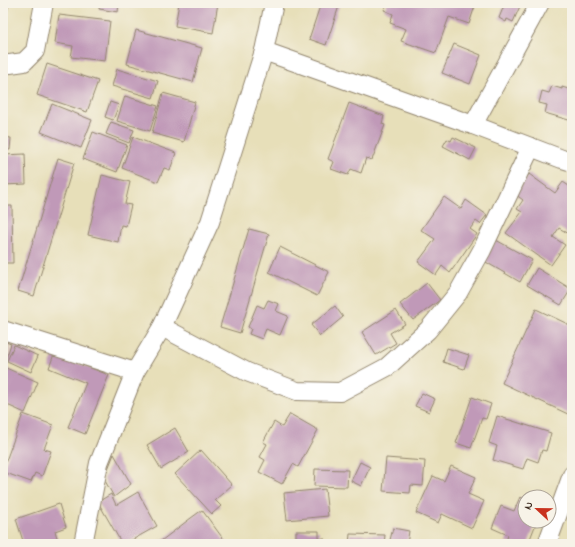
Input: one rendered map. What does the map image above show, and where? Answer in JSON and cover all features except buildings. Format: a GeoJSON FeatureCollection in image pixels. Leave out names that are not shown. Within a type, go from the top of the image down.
{"type":"FeatureCollection","features":[{"type":"Feature","properties":{"kind":"street"},"geometry":{"type":"LineString","coordinates":[[3,64],[24,62],[35,51],[44,3]]}},
{"type":"Feature","properties":{"kind":"street"},"geometry":{"type":"LineString","coordinates":[[83,544],[99,463],[135,372],[162,327],[210,222],[264,51],[274,3]]}},
{"type":"Feature","properties":{"kind":"street"},"geometry":{"type":"LineString","coordinates":[[473,125],[540,3]]}},
{"type":"Feature","properties":{"kind":"street"},"geometry":{"type":"LineString","coordinates":[[264,51],[473,125],[572,162]]}},
{"type":"Feature","properties":{"kind":"street"},"geometry":{"type":"LineString","coordinates":[[162,327],[247,372],[297,391],[340,392],[387,367],[428,330],[458,293],[482,250],[531,147]]}},
{"type":"Feature","properties":{"kind":"street"},"geometry":{"type":"LineString","coordinates":[[3,330],[135,372]]}},
{"type":"Feature","properties":{"kind":"street"},"geometry":{"type":"LineString","coordinates":[[547,544],[572,475]]}}]}
